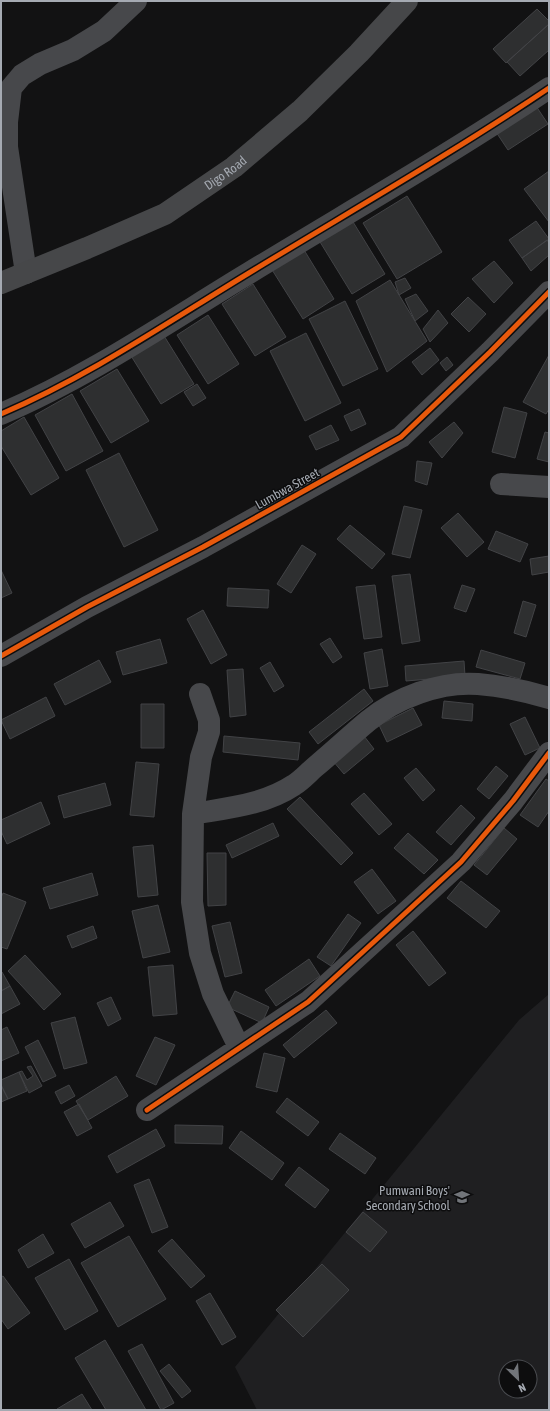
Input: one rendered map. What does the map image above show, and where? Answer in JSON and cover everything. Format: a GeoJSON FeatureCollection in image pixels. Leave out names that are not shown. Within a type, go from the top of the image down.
{"type":"FeatureCollection","features":[{"type":"Feature","properties":{"kind":"main road","name":"Digo Road"},"geometry":{"type":"LineString","coordinates":[[1,283],[165,214],[234,167],[300,111],[360,53],[407,1]]}},
{"type":"Feature","properties":{"kind":"street"},"geometry":{"type":"LineString","coordinates":[[26,273],[7,147],[7,122],[12,88],[22,75],[73,50],[104,31],[136,1]]}},
{"type":"Feature","properties":{"kind":"street"},"geometry":{"type":"LineString","coordinates":[[1,414],[26,404],[75,378],[419,172],[549,88]]}},
{"type":"Feature","properties":{"kind":"street","name":"Lumbwa Street"},"geometry":{"type":"LineString","coordinates":[[1,656],[87,607],[203,547],[401,436],[490,352],[549,292]]}},
{"type":"Feature","properties":{"kind":"street"},"geometry":{"type":"LineString","coordinates":[[501,484],[549,487]]}},
{"type":"Feature","properties":{"kind":"street"},"geometry":{"type":"LineString","coordinates":[[193,814],[240,806],[275,796],[295,785],[369,720],[396,702],[418,693],[451,685],[477,684],[531,692],[549,698]]}},
{"type":"Feature","properties":{"kind":"street"},"geometry":{"type":"LineString","coordinates":[[200,694],[209,720],[209,732],[201,757],[193,814],[192,902],[200,953],[213,994],[239,1047]]}},
{"type":"Feature","properties":{"kind":"street"},"geometry":{"type":"LineString","coordinates":[[147,1110],[308,1002],[461,862],[513,801],[549,753]]}},
{"type":"Feature","properties":{"kind":"shaded area","name":"Pumwani Boys' Secondary School"},"geometry":{"type":"Polygon","coordinates":[[[549,994],[549,1410],[257,1410],[235,1367],[519,1020],[549,994]]]}},
{"type":"Feature","properties":{"kind":"building"},"geometry":{"type":"Polygon","coordinates":[[[537,9],[549,21],[549,24],[506,63],[493,49],[537,9]]]}},
{"type":"Feature","properties":{"kind":"building"},"geometry":{"type":"Polygon","coordinates":[[[549,24],[549,50],[520,76],[507,62],[549,24]]]}},
{"type":"Feature","properties":{"kind":"building"},"geometry":{"type":"Polygon","coordinates":[[[534,103],[548,124],[508,150],[494,129],[534,103]]]}},
{"type":"Feature","properties":{"kind":"building"},"geometry":{"type":"Polygon","coordinates":[[[549,171],[549,222],[524,189],[549,171]]]}},
{"type":"Feature","properties":{"kind":"building"},"geometry":{"type":"Polygon","coordinates":[[[407,196],[442,252],[397,279],[363,223],[407,196]]]}},
{"type":"Feature","properties":{"kind":"building"},"geometry":{"type":"Polygon","coordinates":[[[350,217],[385,274],[352,294],[317,237],[350,217]]]}},
{"type":"Feature","properties":{"kind":"building"},"geometry":{"type":"Polygon","coordinates":[[[536,221],[549,239],[522,258],[509,240],[536,221]]]}},
{"type":"Feature","properties":{"kind":"building"},"geometry":{"type":"Polygon","coordinates":[[[547,240],[549,243],[549,255],[531,271],[522,258],[547,240]]]}},
{"type":"Feature","properties":{"kind":"building"},"geometry":{"type":"Polygon","coordinates":[[[301,245],[334,299],[303,319],[269,265],[301,245]]]}},
{"type":"Feature","properties":{"kind":"building"},"geometry":{"type":"Polygon","coordinates":[[[494,261],[513,283],[494,303],[472,279],[494,261]]]}},
{"type":"Feature","properties":{"kind":"building"},"geometry":{"type":"Polygon","coordinates":[[[405,278],[411,288],[399,295],[395,282],[405,278]]]}},
{"type":"Feature","properties":{"kind":"building"},"geometry":{"type":"Polygon","coordinates":[[[390,280],[427,341],[387,372],[356,301],[390,280]]]}},
{"type":"Feature","properties":{"kind":"building"},"geometry":{"type":"Polygon","coordinates":[[[253,284],[286,337],[255,356],[222,304],[253,284]]]}},
{"type":"Feature","properties":{"kind":"building"},"geometry":{"type":"Polygon","coordinates":[[[416,294],[428,311],[415,321],[405,299],[416,294]]]}},
{"type":"Feature","properties":{"kind":"building"},"geometry":{"type":"Polygon","coordinates":[[[468,297],[486,314],[469,332],[451,314],[468,297]]]}},
{"type":"Feature","properties":{"kind":"building"},"geometry":{"type":"Polygon","coordinates":[[[345,301],[378,369],[343,386],[309,319],[345,301]]]}},
{"type":"Feature","properties":{"kind":"building"},"geometry":{"type":"Polygon","coordinates":[[[438,310],[448,323],[430,342],[423,329],[438,310]]]}},
{"type":"Feature","properties":{"kind":"building"},"geometry":{"type":"Polygon","coordinates":[[[208,315],[239,364],[208,384],[177,335],[208,315]]]}},
{"type":"Feature","properties":{"kind":"building"},"geometry":{"type":"Polygon","coordinates":[[[161,331],[194,384],[161,404],[128,351],[161,331]]]}},
{"type":"Feature","properties":{"kind":"building"},"geometry":{"type":"Polygon","coordinates":[[[306,333],[341,403],[305,421],[270,351],[306,333]]]}},
{"type":"Feature","properties":{"kind":"building"},"geometry":{"type":"Polygon","coordinates":[[[430,348],[439,360],[422,375],[412,362],[430,348]]]}},
{"type":"Feature","properties":{"kind":"building"},"geometry":{"type":"Polygon","coordinates":[[[549,355],[549,409],[546,414],[523,402],[549,355]]]}},
{"type":"Feature","properties":{"kind":"building"},"geometry":{"type":"Polygon","coordinates":[[[447,357],[453,365],[446,371],[440,363],[447,357]]]}},
{"type":"Feature","properties":{"kind":"building"},"geometry":{"type":"Polygon","coordinates":[[[117,369],[149,421],[111,443],[80,391],[117,369]]]}},
{"type":"Feature","properties":{"kind":"building"},"geometry":{"type":"Polygon","coordinates":[[[197,384],[206,398],[193,406],[184,392],[197,384]]]}},
{"type":"Feature","properties":{"kind":"building"},"geometry":{"type":"Polygon","coordinates":[[[72,394],[103,451],[66,471],[35,415],[72,394]]]}},
{"type":"Feature","properties":{"kind":"building"},"geometry":{"type":"Polygon","coordinates":[[[504,407],[527,413],[515,458],[492,452],[504,407]]]}},
{"type":"Feature","properties":{"kind":"building"},"geometry":{"type":"Polygon","coordinates":[[[359,409],[366,424],[351,431],[344,416],[359,409]]]}},
{"type":"Feature","properties":{"kind":"building"},"geometry":{"type":"Polygon","coordinates":[[[24,417],[59,478],[31,495],[1,446],[1,431],[24,417]]]}},
{"type":"Feature","properties":{"kind":"building"},"geometry":{"type":"Polygon","coordinates":[[[454,422],[463,433],[442,458],[429,442],[454,422]]]}},
{"type":"Feature","properties":{"kind":"building"},"geometry":{"type":"Polygon","coordinates":[[[331,425],[339,440],[316,450],[309,436],[331,425]]]}},
{"type":"Feature","properties":{"kind":"building"},"geometry":{"type":"Polygon","coordinates":[[[545,432],[549,433],[549,462],[537,459],[545,432]]]}},
{"type":"Feature","properties":{"kind":"building"},"geometry":{"type":"Polygon","coordinates":[[[119,453],[158,530],[124,547],[86,470],[119,453]]]}},
{"type":"Feature","properties":{"kind":"building"},"geometry":{"type":"Polygon","coordinates":[[[417,461],[432,463],[427,485],[415,481],[417,461]]]}},
{"type":"Feature","properties":{"kind":"building"},"geometry":{"type":"Polygon","coordinates":[[[404,506],[422,510],[410,558],[392,554],[404,506]]]}},
{"type":"Feature","properties":{"kind":"building"},"geometry":{"type":"Polygon","coordinates":[[[458,513],[484,542],[467,557],[441,528],[458,513]]]}},
{"type":"Feature","properties":{"kind":"building"},"geometry":{"type":"Polygon","coordinates":[[[350,525],[385,554],[372,569],[337,539],[350,525]]]}},
{"type":"Feature","properties":{"kind":"building"},"geometry":{"type":"Polygon","coordinates":[[[496,531],[528,544],[520,562],[488,549],[496,531]]]}},
{"type":"Feature","properties":{"kind":"building"},"geometry":{"type":"Polygon","coordinates":[[[302,545],[316,554],[291,593],[277,584],[302,545]]]}},
{"type":"Feature","properties":{"kind":"building"},"geometry":{"type":"Polygon","coordinates":[[[549,556],[549,572],[532,575],[530,559],[549,556]]]}},
{"type":"Feature","properties":{"kind":"building"},"geometry":{"type":"Polygon","coordinates":[[[1,570],[12,593],[1,598],[1,570]]]}},
{"type":"Feature","properties":{"kind":"building"},"geometry":{"type":"Polygon","coordinates":[[[410,574],[420,641],[402,644],[392,576],[410,574]]]}},
{"type":"Feature","properties":{"kind":"building"},"geometry":{"type":"Polygon","coordinates":[[[375,585],[382,637],[364,639],[356,587],[375,585]]]}},
{"type":"Feature","properties":{"kind":"building"},"geometry":{"type":"Polygon","coordinates":[[[462,585],[475,589],[466,612],[454,608],[462,585]]]}},
{"type":"Feature","properties":{"kind":"building"},"geometry":{"type":"Polygon","coordinates":[[[228,588],[269,590],[268,608],[227,606],[228,588]]]}},
{"type":"Feature","properties":{"kind":"building"},"geometry":{"type":"Polygon","coordinates":[[[523,601],[536,605],[526,637],[514,633],[523,601]]]}},
{"type":"Feature","properties":{"kind":"building"},"geometry":{"type":"Polygon","coordinates":[[[203,610],[227,655],[211,664],[187,619],[203,610]]]}},
{"type":"Feature","properties":{"kind":"building"},"geometry":{"type":"Polygon","coordinates":[[[330,638],[342,657],[333,663],[320,644],[330,638]]]}},
{"type":"Feature","properties":{"kind":"building"},"geometry":{"type":"Polygon","coordinates":[[[160,639],[167,663],[123,675],[116,652],[160,639]]]}},
{"type":"Feature","properties":{"kind":"building"},"geometry":{"type":"Polygon","coordinates":[[[382,649],[388,686],[370,689],[364,653],[382,649]]]}},
{"type":"Feature","properties":{"kind":"building"},"geometry":{"type":"Polygon","coordinates":[[[481,650],[525,663],[520,679],[476,667],[481,650]]]}},
{"type":"Feature","properties":{"kind":"building"},"geometry":{"type":"Polygon","coordinates":[[[99,660],[111,682],[65,705],[54,684],[99,660]]]}},
{"type":"Feature","properties":{"kind":"building"},"geometry":{"type":"Polygon","coordinates":[[[464,661],[465,676],[406,681],[405,666],[464,661]]]}},
{"type":"Feature","properties":{"kind":"building"},"geometry":{"type":"Polygon","coordinates":[[[270,662],[284,686],[274,692],[260,668],[270,662]]]}},
{"type":"Feature","properties":{"kind":"building"},"geometry":{"type":"Polygon","coordinates":[[[243,669],[246,715],[230,717],[227,670],[243,669]]]}},
{"type":"Feature","properties":{"kind":"building"},"geometry":{"type":"Polygon","coordinates":[[[364,689],[373,701],[318,744],[309,732],[364,689]]]}},
{"type":"Feature","properties":{"kind":"building"},"geometry":{"type":"Polygon","coordinates":[[[46,697],[55,716],[10,739],[1,720],[46,697]]]}},
{"type":"Feature","properties":{"kind":"building"},"geometry":{"type":"Polygon","coordinates":[[[444,701],[473,704],[472,721],[442,718],[444,701]]]}},
{"type":"Feature","properties":{"kind":"building"},"geometry":{"type":"Polygon","coordinates":[[[141,704],[164,704],[164,748],[141,748],[141,704]]]}},
{"type":"Feature","properties":{"kind":"building"},"geometry":{"type":"Polygon","coordinates":[[[413,708],[422,725],[387,742],[379,725],[413,708]]]}},
{"type":"Feature","properties":{"kind":"building"},"geometry":{"type":"Polygon","coordinates":[[[525,717],[540,748],[525,755],[510,724],[525,717]]]}},
{"type":"Feature","properties":{"kind":"building"},"geometry":{"type":"Polygon","coordinates":[[[224,736],[300,743],[298,760],[223,752],[224,736]]]}},
{"type":"Feature","properties":{"kind":"building"},"geometry":{"type":"Polygon","coordinates":[[[364,736],[374,749],[344,774],[333,761],[364,736]]]}},
{"type":"Feature","properties":{"kind":"building"},"geometry":{"type":"Polygon","coordinates":[[[136,762],[159,764],[154,817],[130,815],[136,762]]]}},
{"type":"Feature","properties":{"kind":"building"},"geometry":{"type":"Polygon","coordinates":[[[496,766],[508,776],[489,799],[477,789],[496,766]]]}},
{"type":"Feature","properties":{"kind":"building"},"geometry":{"type":"Polygon","coordinates":[[[416,768],[435,790],[423,801],[404,778],[416,768]]]}},
{"type":"Feature","properties":{"kind":"building"},"geometry":{"type":"Polygon","coordinates":[[[546,779],[549,781],[549,811],[538,827],[520,815],[546,779]]]}},
{"type":"Feature","properties":{"kind":"building"},"geometry":{"type":"Polygon","coordinates":[[[105,783],[111,805],[64,818],[58,796],[105,783]]]}},
{"type":"Feature","properties":{"kind":"building"},"geometry":{"type":"Polygon","coordinates":[[[364,793],[392,824],[379,835],[351,804],[364,793]]]}},
{"type":"Feature","properties":{"kind":"building"},"geometry":{"type":"Polygon","coordinates":[[[300,797],[353,853],[341,865],[287,809],[300,797]]]}},
{"type":"Feature","properties":{"kind":"building"},"geometry":{"type":"Polygon","coordinates":[[[41,802],[50,824],[7,844],[1,831],[1,820],[41,802]]]}},
{"type":"Feature","properties":{"kind":"building"},"geometry":{"type":"Polygon","coordinates":[[[461,805],[475,818],[451,845],[436,832],[461,805]]]}},
{"type":"Feature","properties":{"kind":"building"},"geometry":{"type":"Polygon","coordinates":[[[273,823],[279,836],[232,858],[226,845],[273,823]]]}},
{"type":"Feature","properties":{"kind":"building"},"geometry":{"type":"Polygon","coordinates":[[[504,828],[517,839],[487,875],[474,865],[504,828]]]}},
{"type":"Feature","properties":{"kind":"building"},"geometry":{"type":"Polygon","coordinates":[[[408,833],[438,860],[424,874],[394,848],[408,833]]]}},
{"type":"Feature","properties":{"kind":"building"},"geometry":{"type":"Polygon","coordinates":[[[153,845],[158,895],[138,897],[133,847],[153,845]]]}},
{"type":"Feature","properties":{"kind":"building"},"geometry":{"type":"Polygon","coordinates":[[[207,853],[226,853],[226,905],[208,906],[207,853]]]}},
{"type":"Feature","properties":{"kind":"building"},"geometry":{"type":"Polygon","coordinates":[[[372,869],[396,901],[378,914],[354,882],[372,869]]]}},
{"type":"Feature","properties":{"kind":"building"},"geometry":{"type":"Polygon","coordinates":[[[92,873],[98,895],[50,909],[43,888],[92,873]]]}},
{"type":"Feature","properties":{"kind":"building"},"geometry":{"type":"Polygon","coordinates":[[[461,881],[500,911],[486,928],[447,898],[461,881]]]}},
{"type":"Feature","properties":{"kind":"building"},"geometry":{"type":"Polygon","coordinates":[[[3,893],[26,902],[7,949],[1,947],[1,898],[3,893]]]}},
{"type":"Feature","properties":{"kind":"building"},"geometry":{"type":"Polygon","coordinates":[[[158,905],[170,952],[143,958],[132,911],[158,905]]]}},
{"type":"Feature","properties":{"kind":"building"},"geometry":{"type":"Polygon","coordinates":[[[348,914],[361,923],[331,966],[317,957],[348,914]]]}},
{"type":"Feature","properties":{"kind":"building"},"geometry":{"type":"Polygon","coordinates":[[[230,922],[242,973],[225,977],[212,926],[230,922]]]}},
{"type":"Feature","properties":{"kind":"building"},"geometry":{"type":"Polygon","coordinates":[[[93,926],[97,938],[72,948],[67,936],[93,926]]]}},
{"type":"Feature","properties":{"kind":"building"},"geometry":{"type":"Polygon","coordinates":[[[413,931],[446,973],[429,986],[396,945],[413,931]]]}},
{"type":"Feature","properties":{"kind":"building"},"geometry":{"type":"Polygon","coordinates":[[[25,955],[61,994],[44,1010],[8,971],[25,955]]]}},
{"type":"Feature","properties":{"kind":"building"},"geometry":{"type":"Polygon","coordinates":[[[309,959],[320,976],[276,1006],[265,990],[309,959]]]}},
{"type":"Feature","properties":{"kind":"building"},"geometry":{"type":"Polygon","coordinates":[[[173,965],[177,1014],[153,1016],[148,967],[173,965]]]}},
{"type":"Feature","properties":{"kind":"building"},"geometry":{"type":"Polygon","coordinates":[[[2,972],[10,986],[1,991],[1,973],[2,972]]]}},
{"type":"Feature","properties":{"kind":"building"},"geometry":{"type":"Polygon","coordinates":[[[10,986],[20,1004],[1,1014],[1,991],[10,986]]]}},
{"type":"Feature","properties":{"kind":"building"},"geometry":{"type":"Polygon","coordinates":[[[235,991],[269,1007],[262,1023],[227,1007],[235,991]]]}},
{"type":"Feature","properties":{"kind":"building"},"geometry":{"type":"Polygon","coordinates":[[[111,997],[121,1019],[108,1026],[97,1003],[111,997]]]}},
{"type":"Feature","properties":{"kind":"building"},"geometry":{"type":"Polygon","coordinates":[[[326,1010],[337,1023],[294,1058],[283,1045],[326,1010]]]}},
{"type":"Feature","properties":{"kind":"building"},"geometry":{"type":"Polygon","coordinates":[[[75,1017],[87,1063],[64,1069],[51,1023],[75,1017]]]}},
{"type":"Feature","properties":{"kind":"building"},"geometry":{"type":"Polygon","coordinates":[[[7,1027],[19,1053],[1,1061],[1,1030],[7,1027]]]}},
{"type":"Feature","properties":{"kind":"building"},"geometry":{"type":"Polygon","coordinates":[[[155,1037],[175,1045],[156,1085],[136,1076],[155,1037]]]}},
{"type":"Feature","properties":{"kind":"building"},"geometry":{"type":"Polygon","coordinates":[[[38,1040],[56,1076],[43,1082],[25,1047],[38,1040]]]}},
{"type":"Feature","properties":{"kind":"building"},"geometry":{"type":"Polygon","coordinates":[[[264,1053],[285,1058],[277,1092],[256,1087],[264,1053]]]}},
{"type":"Feature","properties":{"kind":"building"},"geometry":{"type":"Polygon","coordinates":[[[31,1066],[42,1086],[29,1093],[19,1072],[22,1071],[27,1080],[33,1076],[27,1067],[31,1066]]]}},
{"type":"Feature","properties":{"kind":"building"},"geometry":{"type":"Polygon","coordinates":[[[19,1072],[27,1091],[8,1099],[1,1085],[1,1080],[19,1072]]]}},
{"type":"Feature","properties":{"kind":"building"},"geometry":{"type":"Polygon","coordinates":[[[116,1076],[128,1096],[88,1120],[76,1101],[116,1076]]]}},
{"type":"Feature","properties":{"kind":"building"},"geometry":{"type":"Polygon","coordinates":[[[1,1085],[8,1099],[1,1102],[1,1085]]]}},
{"type":"Feature","properties":{"kind":"building"},"geometry":{"type":"Polygon","coordinates":[[[69,1085],[75,1096],[61,1104],[55,1092],[69,1085]]]}},
{"type":"Feature","properties":{"kind":"building"},"geometry":{"type":"Polygon","coordinates":[[[287,1098],[319,1122],[308,1136],[276,1112],[287,1098]]]}},
{"type":"Feature","properties":{"kind":"building"},"geometry":{"type":"Polygon","coordinates":[[[79,1104],[92,1128],[77,1136],[64,1112],[79,1104]]]}},
{"type":"Feature","properties":{"kind":"building"},"geometry":{"type":"Polygon","coordinates":[[[175,1125],[223,1126],[222,1144],[175,1143],[175,1125]]]}},
{"type":"Feature","properties":{"kind":"building"},"geometry":{"type":"Polygon","coordinates":[[[156,1129],[165,1146],[117,1173],[108,1156],[156,1129]]]}},
{"type":"Feature","properties":{"kind":"building"},"geometry":{"type":"Polygon","coordinates":[[[241,1131],[284,1163],[272,1180],[229,1148],[241,1131]]]}},
{"type":"Feature","properties":{"kind":"building"},"geometry":{"type":"Polygon","coordinates":[[[340,1133],[376,1158],[365,1174],[329,1149],[340,1133]]]}},
{"type":"Feature","properties":{"kind":"building"},"geometry":{"type":"Polygon","coordinates":[[[299,1167],[329,1190],[315,1208],[285,1185],[299,1167]]]}},
{"type":"Feature","properties":{"kind":"building"},"geometry":{"type":"Polygon","coordinates":[[[149,1179],[168,1227],[152,1233],[134,1185],[149,1179]]]}},
{"type":"Feature","properties":{"kind":"building"},"geometry":{"type":"Polygon","coordinates":[[[110,1202],[124,1226],[85,1248],[71,1224],[110,1202]]]}},
{"type":"Feature","properties":{"kind":"building"},"geometry":{"type":"Polygon","coordinates":[[[363,1212],[387,1232],[370,1252],[346,1232],[363,1212]]]}},
{"type":"Feature","properties":{"kind":"building"},"geometry":{"type":"Polygon","coordinates":[[[43,1234],[54,1253],[28,1268],[18,1250],[43,1234]]]}},
{"type":"Feature","properties":{"kind":"building"},"geometry":{"type":"Polygon","coordinates":[[[129,1236],[166,1299],[118,1327],[81,1263],[129,1236]]]}},
{"type":"Feature","properties":{"kind":"building"},"geometry":{"type":"Polygon","coordinates":[[[172,1239],[205,1276],[191,1288],[158,1251],[172,1239]]]}},
{"type":"Feature","properties":{"kind":"building"},"geometry":{"type":"Polygon","coordinates":[[[69,1259],[98,1311],[65,1330],[35,1278],[69,1259]]]}},
{"type":"Feature","properties":{"kind":"building"},"geometry":{"type":"Polygon","coordinates":[[[322,1264],[349,1290],[303,1337],[276,1310],[322,1264]]]}},
{"type":"Feature","properties":{"kind":"building"},"geometry":{"type":"Polygon","coordinates":[[[3,1276],[30,1313],[8,1329],[1,1319],[1,1277],[3,1276]]]}},
{"type":"Feature","properties":{"kind":"building"},"geometry":{"type":"Polygon","coordinates":[[[210,1293],[236,1337],[222,1345],[196,1301],[210,1293]]]}},
{"type":"Feature","properties":{"kind":"building"},"geometry":{"type":"Polygon","coordinates":[[[105,1340],[146,1410],[106,1410],[75,1358],[105,1340]]]}},
{"type":"Feature","properties":{"kind":"building"},"geometry":{"type":"Polygon","coordinates":[[[142,1344],[174,1403],[161,1410],[128,1351],[142,1344]]]}},
{"type":"Feature","properties":{"kind":"building"},"geometry":{"type":"Polygon","coordinates":[[[169,1364],[191,1391],[182,1398],[160,1371],[169,1364]]]}},
{"type":"Feature","properties":{"kind":"building"},"geometry":{"type":"Polygon","coordinates":[[[82,1394],[92,1410],[57,1409],[82,1394]]]}},
{"type":"Feature","properties":{"kind":"cycle path"},"geometry":{"type":"LineString","coordinates":[[1,414],[65,383],[127,348],[437,159],[549,88]]}},
{"type":"Feature","properties":{"kind":"cycle path"},"geometry":{"type":"LineString","coordinates":[[1,656],[87,607],[203,547],[401,437],[490,352],[549,292]]}},
{"type":"Feature","properties":{"kind":"cycle path"},"geometry":{"type":"LineString","coordinates":[[147,1110],[308,1002],[461,862],[513,801],[549,753]]}},
{"type":"Feature","properties":{"kind":"place","name":"Pumwani Boys' Secondary School"},"geometry":{"type":"Point","coordinates":[462,1197]}}]}
